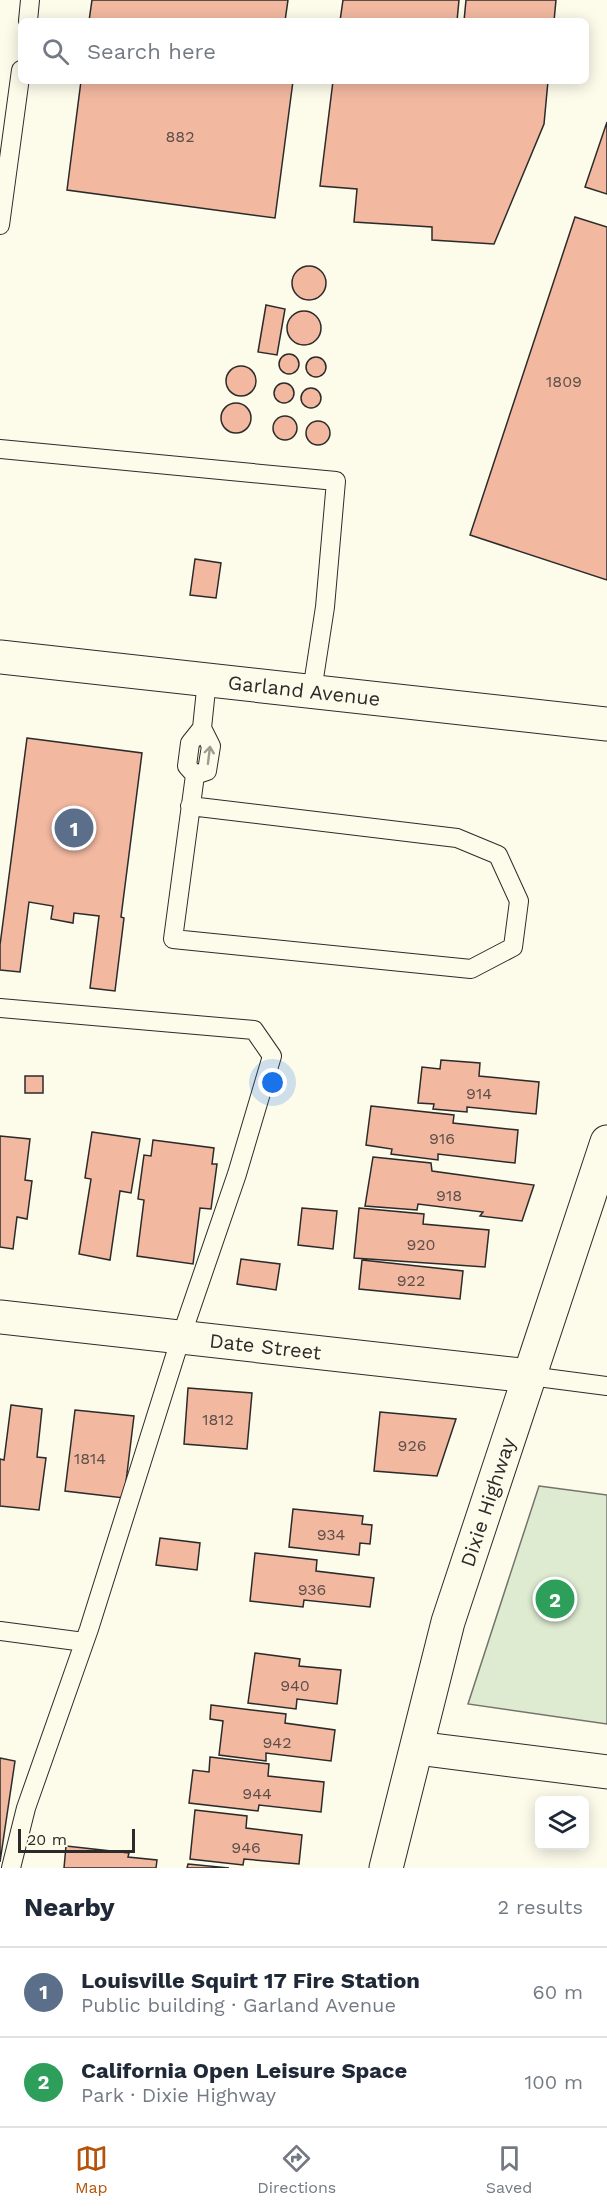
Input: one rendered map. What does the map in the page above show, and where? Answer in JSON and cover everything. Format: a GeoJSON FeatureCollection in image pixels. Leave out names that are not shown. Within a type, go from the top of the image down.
{"type":"FeatureCollection","features":[{"type":"Feature","properties":{"kind":"street","name":"Garland Avenue"},"geometry":{"type":"LineString","coordinates":[[0,657],[607,724]]}},
{"type":"Feature","properties":{"kind":"street","name":"Dixie Highway"},"geometry":{"type":"LineString","coordinates":[[386,1868],[448,1622],[607,1142]]}},
{"type":"Feature","properties":{"kind":"street","name":"Date Street"},"geometry":{"type":"LineString","coordinates":[[0,1317],[530,1376]]}},
{"type":"Feature","properties":{"kind":"street"},"geometry":{"type":"LineString","coordinates":[[417,1748],[607,1772]]}},
{"type":"Feature","properties":{"kind":"lane"},"geometry":{"type":"LineString","coordinates":[[28,18],[30,0]]}},
{"type":"Feature","properties":{"kind":"lane"},"geometry":{"type":"LineString","coordinates":[[0,225],[19,84]]}},
{"type":"Feature","properties":{"kind":"lane"},"geometry":{"type":"LineString","coordinates":[[0,449],[336,481],[325,608],[312,691]]}},
{"type":"Feature","properties":{"kind":"lane"},"geometry":{"type":"LineString","coordinates":[[190,806],[457,838],[498,855],[519,901],[513,947],[471,969],[172,939],[190,806],[195,775],[187,766],[190,743],[202,728],[207,680]]}},
{"type":"Feature","properties":{"kind":"lane"},"geometry":{"type":"LineString","coordinates":[[0,1008],[254,1030],[272,1056],[237,1174],[181,1337],[84,1642],[26,1808],[11,1868]]}},
{"type":"Feature","properties":{"kind":"lane"},"geometry":{"type":"LineString","coordinates":[[530,1376],[607,1386]]}},
{"type":"Feature","properties":{"kind":"lane"},"geometry":{"type":"LineString","coordinates":[[0,1631],[84,1642]]}},
{"type":"Feature","properties":{"kind":"green space"},"geometry":{"type":"Polygon","coordinates":[[[539,1486],[607,1495],[607,1724],[468,1704],[539,1486]]]}},
{"type":"Feature","properties":{"kind":"building"},"geometry":{"type":"Polygon","coordinates":[[[92,0],[288,0],[285,18],[89,18],[92,0]]]}},
{"type":"Feature","properties":{"kind":"building"},"geometry":{"type":"Polygon","coordinates":[[[343,0],[459,0],[457,18],[340,18],[343,0]]]}},
{"type":"Feature","properties":{"kind":"building"},"geometry":{"type":"Polygon","coordinates":[[[466,0],[556,0],[554,18],[464,18],[466,0]]]}},
{"type":"Feature","properties":{"kind":"building"},"geometry":{"type":"Polygon","coordinates":[[[81,84],[293,84],[275,218],[67,190],[81,84]]]}},
{"type":"Feature","properties":{"kind":"building"},"geometry":{"type":"Polygon","coordinates":[[[333,84],[548,84],[544,124],[494,244],[432,240],[432,227],[354,222],[357,189],[320,186],[333,84]]]}},
{"type":"Feature","properties":{"kind":"building"},"geometry":{"type":"Polygon","coordinates":[[[607,122],[607,194],[585,187],[607,122]]]}},
{"type":"Feature","properties":{"kind":"building"},"geometry":{"type":"Polygon","coordinates":[[[575,217],[607,227],[607,580],[470,535],[575,217]]]}},
{"type":"Feature","properties":{"kind":"building"},"geometry":{"type":"Polygon","coordinates":[[[309,266],[321,271],[326,283],[321,295],[309,300],[297,295],[292,283],[297,271],[309,266]]]}},
{"type":"Feature","properties":{"kind":"building"},"geometry":{"type":"Polygon","coordinates":[[[266,305],[285,309],[277,355],[258,352],[266,305]]]}},
{"type":"Feature","properties":{"kind":"building"},"geometry":{"type":"Polygon","coordinates":[[[304,311],[316,316],[321,328],[316,340],[304,345],[292,340],[287,328],[292,316],[304,311]]]}},
{"type":"Feature","properties":{"kind":"building"},"geometry":{"type":"Polygon","coordinates":[[[289,354],[296,357],[299,364],[296,371],[289,374],[282,371],[279,364],[282,357],[289,354]]]}},
{"type":"Feature","properties":{"kind":"building"},"geometry":{"type":"Polygon","coordinates":[[[316,357],[323,360],[326,367],[323,374],[316,377],[309,374],[306,367],[309,360],[316,357]]]}},
{"type":"Feature","properties":{"kind":"building"},"geometry":{"type":"Polygon","coordinates":[[[241,366],[252,370],[256,381],[252,392],[241,396],[230,392],[226,381],[230,370],[241,366]]]}},
{"type":"Feature","properties":{"kind":"building"},"geometry":{"type":"Polygon","coordinates":[[[284,383],[291,386],[294,393],[291,400],[284,403],[277,400],[274,393],[277,386],[284,383]]]}},
{"type":"Feature","properties":{"kind":"building"},"geometry":{"type":"Polygon","coordinates":[[[311,388],[318,391],[321,398],[318,405],[311,408],[304,405],[301,398],[304,391],[311,388]]]}},
{"type":"Feature","properties":{"kind":"building"},"geometry":{"type":"Polygon","coordinates":[[[236,403],[247,407],[251,418],[247,429],[236,433],[225,429],[221,418],[225,407],[236,403]]]}},
{"type":"Feature","properties":{"kind":"building"},"geometry":{"type":"Polygon","coordinates":[[[285,416],[294,419],[297,428],[294,437],[285,440],[276,437],[273,428],[276,419],[285,416]]]}},
{"type":"Feature","properties":{"kind":"building"},"geometry":{"type":"Polygon","coordinates":[[[318,421],[327,424],[330,433],[327,442],[318,445],[309,442],[306,433],[309,424],[318,421]]]}},
{"type":"Feature","properties":{"kind":"building"},"geometry":{"type":"Polygon","coordinates":[[[195,559],[221,563],[216,598],[190,595],[195,559]]]}},
{"type":"Feature","properties":{"kind":"building"},"geometry":{"type":"Polygon","coordinates":[[[27,738],[142,753],[121,917],[124,918],[115,991],[90,988],[99,916],[74,913],[73,923],[51,919],[53,906],[29,902],[20,972],[0,970],[0,945],[27,738]]]}},
{"type":"Feature","properties":{"kind":"building"},"geometry":{"type":"Polygon","coordinates":[[[441,1060],[480,1063],[479,1076],[539,1082],[536,1114],[467,1107],[467,1112],[433,1109],[434,1104],[418,1103],[422,1067],[440,1069],[441,1060]]]}},
{"type":"Feature","properties":{"kind":"building"},"geometry":{"type":"Polygon","coordinates":[[[25,1076],[43,1076],[43,1093],[25,1093],[25,1076]]]}},
{"type":"Feature","properties":{"kind":"building"},"geometry":{"type":"Polygon","coordinates":[[[371,1106],[454,1115],[453,1123],[518,1130],[515,1163],[438,1154],[438,1160],[391,1154],[392,1149],[366,1145],[371,1106]]]}},
{"type":"Feature","properties":{"kind":"building"},"geometry":{"type":"Polygon","coordinates":[[[92,1132],[140,1139],[131,1193],[120,1191],[110,1260],[79,1254],[91,1179],[85,1178],[92,1132]]]}},
{"type":"Feature","properties":{"kind":"building"},"geometry":{"type":"Polygon","coordinates":[[[0,1136],[30,1139],[25,1180],[32,1181],[27,1219],[17,1217],[13,1249],[0,1247],[0,1136]]]}},
{"type":"Feature","properties":{"kind":"building"},"geometry":{"type":"Polygon","coordinates":[[[153,1140],[214,1148],[212,1164],[217,1164],[211,1209],[200,1208],[193,1264],[137,1256],[144,1200],[138,1199],[144,1155],[151,1156],[153,1140]]]}},
{"type":"Feature","properties":{"kind":"building"},"geometry":{"type":"Polygon","coordinates":[[[373,1157],[431,1163],[432,1171],[534,1185],[522,1221],[480,1216],[483,1212],[418,1204],[417,1210],[365,1206],[373,1157]]]}},
{"type":"Feature","properties":{"kind":"building"},"geometry":{"type":"Polygon","coordinates":[[[302,1208],[337,1211],[333,1249],[298,1245],[302,1208]]]}},
{"type":"Feature","properties":{"kind":"building"},"geometry":{"type":"Polygon","coordinates":[[[359,1208],[424,1214],[423,1224],[489,1230],[485,1267],[354,1258],[359,1208]]]}},
{"type":"Feature","properties":{"kind":"building"},"geometry":{"type":"Polygon","coordinates":[[[241,1259],[280,1264],[276,1290],[237,1284],[241,1259]]]}},
{"type":"Feature","properties":{"kind":"building"},"geometry":{"type":"Polygon","coordinates":[[[362,1260],[463,1271],[460,1299],[359,1289],[362,1260]]]}},
{"type":"Feature","properties":{"kind":"building"},"geometry":{"type":"Polygon","coordinates":[[[188,1388],[252,1393],[247,1449],[184,1444],[188,1388]]]}},
{"type":"Feature","properties":{"kind":"building"},"geometry":{"type":"Polygon","coordinates":[[[11,1405],[42,1409],[37,1457],[46,1458],[39,1510],[0,1506],[0,1459],[4,1460],[11,1405]]]}},
{"type":"Feature","properties":{"kind":"building"},"geometry":{"type":"Polygon","coordinates":[[[75,1410],[134,1416],[124,1498],[65,1491],[75,1410]]]}},
{"type":"Feature","properties":{"kind":"building"},"geometry":{"type":"Polygon","coordinates":[[[380,1412],[456,1419],[437,1476],[374,1471],[380,1412]]]}},
{"type":"Feature","properties":{"kind":"building"},"geometry":{"type":"Polygon","coordinates":[[[293,1509],[363,1516],[362,1524],[372,1525],[370,1544],[360,1543],[359,1555],[289,1547],[293,1509]]]}},
{"type":"Feature","properties":{"kind":"building"},"geometry":{"type":"Polygon","coordinates":[[[160,1538],[200,1543],[197,1570],[156,1565],[160,1538]]]}},
{"type":"Feature","properties":{"kind":"building"},"geometry":{"type":"Polygon","coordinates":[[[255,1553],[317,1560],[316,1571],[374,1578],[370,1607],[304,1600],[303,1607],[250,1601],[255,1553]]]}},
{"type":"Feature","properties":{"kind":"building"},"geometry":{"type":"Polygon","coordinates":[[[255,1653],[300,1659],[299,1666],[341,1670],[337,1704],[297,1699],[296,1709],[248,1703],[255,1653]]]}},
{"type":"Feature","properties":{"kind":"building"},"geometry":{"type":"Polygon","coordinates":[[[211,1705],[286,1714],[285,1723],[335,1730],[331,1761],[266,1753],[266,1761],[219,1755],[223,1721],[210,1719],[211,1705]]]}},
{"type":"Feature","properties":{"kind":"building"},"geometry":{"type":"Polygon","coordinates":[[[210,1757],[269,1764],[268,1776],[324,1782],[321,1812],[259,1805],[258,1811],[189,1803],[193,1770],[209,1772],[210,1757]]]}},
{"type":"Feature","properties":{"kind":"building"},"geometry":{"type":"Polygon","coordinates":[[[0,1758],[15,1761],[0,1862],[0,1758]]]}},
{"type":"Feature","properties":{"kind":"building"},"geometry":{"type":"Polygon","coordinates":[[[195,1810],[247,1816],[246,1828],[302,1835],[299,1864],[244,1859],[243,1865],[190,1859],[195,1810]]]}},
{"type":"Feature","properties":{"kind":"building"},"geometry":{"type":"Polygon","coordinates":[[[66,1846],[129,1853],[128,1857],[157,1860],[156,1868],[64,1868],[66,1846]]]}},
{"type":"Feature","properties":{"kind":"building"},"geometry":{"type":"Polygon","coordinates":[[[188,1864],[229,1868],[187,1868],[188,1864]]]}},
{"type":"Feature","properties":{"kind":"place","name":"Louisville Squirt 17 Fire Station"},"geometry":{"type":"Point","coordinates":[74,828]}},
{"type":"Feature","properties":{"kind":"place","name":"California Open Leisure Space"},"geometry":{"type":"Point","coordinates":[555,1599]}}]}
